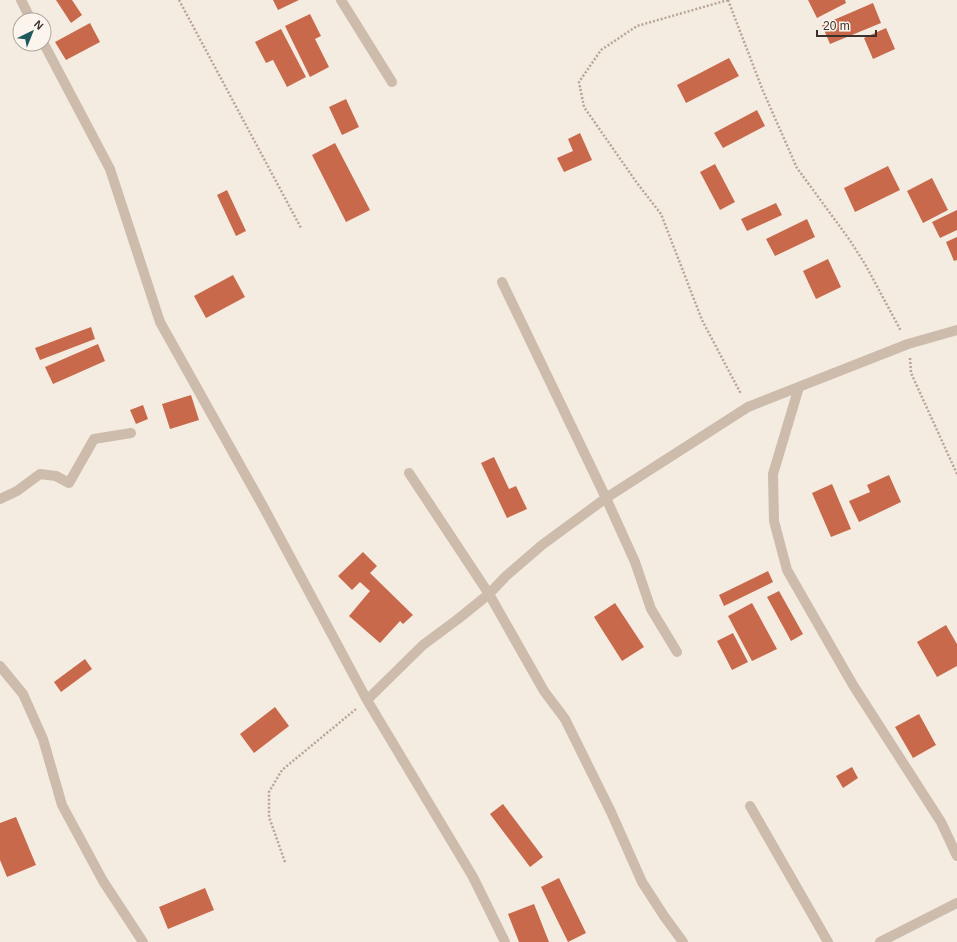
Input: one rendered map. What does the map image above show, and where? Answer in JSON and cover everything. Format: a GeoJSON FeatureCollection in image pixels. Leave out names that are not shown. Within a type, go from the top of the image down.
{"type":"FeatureCollection","features":[{"type":"Feature","properties":{"kind":"street"},"geometry":{"type":"LineString","coordinates":[[21,0],[27,12]]}},
{"type":"Feature","properties":{"kind":"street"},"geometry":{"type":"LineString","coordinates":[[341,0],[392,82]]}},
{"type":"Feature","properties":{"kind":"street"},"geometry":{"type":"LineString","coordinates":[[48,52],[110,170],[160,322],[264,508],[367,700],[473,877],[505,942]]}},
{"type":"Feature","properties":{"kind":"street"},"geometry":{"type":"LineString","coordinates":[[502,282],[606,498],[635,562],[646,590],[651,609],[676,652]]}},
{"type":"Feature","properties":{"kind":"street"},"geometry":{"type":"LineString","coordinates":[[367,700],[422,645],[489,594],[506,576],[542,545],[606,498],[748,407],[908,344],[957,330]]}},
{"type":"Feature","properties":{"kind":"street"},"geometry":{"type":"LineString","coordinates":[[799,387],[773,474],[774,521],[787,570],[853,685],[941,822],[957,856]]}},
{"type":"Feature","properties":{"kind":"street"},"geometry":{"type":"LineString","coordinates":[[0,498],[17,490],[40,474],[56,476],[69,482],[94,438],[131,433]]}},
{"type":"Feature","properties":{"kind":"street"},"geometry":{"type":"LineString","coordinates":[[409,473],[489,594],[544,691],[565,719],[611,812],[642,882],[683,942]]}},
{"type":"Feature","properties":{"kind":"street"},"geometry":{"type":"LineString","coordinates":[[0,666],[23,694],[43,739],[62,805],[103,881],[143,942]]}},
{"type":"Feature","properties":{"kind":"street"},"geometry":{"type":"LineString","coordinates":[[750,806],[828,942]]}},
{"type":"Feature","properties":{"kind":"street"},"geometry":{"type":"LineString","coordinates":[[880,942],[957,903]]}},
{"type":"Feature","properties":{"kind":"path"},"geometry":{"type":"LineString","coordinates":[[179,0],[301,228]]}},
{"type":"Feature","properties":{"kind":"path"},"geometry":{"type":"LineString","coordinates":[[748,407],[702,320],[661,214],[636,183],[584,107],[579,82],[601,50],[637,26],[728,0],[763,91],[797,168],[849,239],[865,264],[908,344],[911,373],[957,474]]}},
{"type":"Feature","properties":{"kind":"path"},"geometry":{"type":"LineString","coordinates":[[285,862],[269,817],[269,792],[282,770],[367,700]]}},
{"type":"Feature","properties":{"kind":"building"},"geometry":{"type":"Polygon","coordinates":[[[56,0],[72,0],[82,15],[71,23],[56,0]]]}},
{"type":"Feature","properties":{"kind":"building"},"geometry":{"type":"Polygon","coordinates":[[[273,0],[299,0],[278,10],[273,0]]]}},
{"type":"Feature","properties":{"kind":"building"},"geometry":{"type":"Polygon","coordinates":[[[808,0],[845,0],[846,3],[817,18],[808,0]]]}},
{"type":"Feature","properties":{"kind":"building"},"geometry":{"type":"Polygon","coordinates":[[[873,3],[881,23],[830,44],[822,25],[873,3]]]}},
{"type":"Feature","properties":{"kind":"building"},"geometry":{"type":"Polygon","coordinates":[[[310,14],[321,36],[315,39],[329,67],[310,77],[285,26],[310,14]]]}},
{"type":"Feature","properties":{"kind":"building"},"geometry":{"type":"Polygon","coordinates":[[[90,23],[100,42],[66,60],[55,42],[90,23]]]}},
{"type":"Feature","properties":{"kind":"building"},"geometry":{"type":"Polygon","coordinates":[[[886,28],[895,49],[873,59],[864,38],[886,28]]]}},
{"type":"Feature","properties":{"kind":"building"},"geometry":{"type":"Polygon","coordinates":[[[281,29],[306,77],[287,87],[273,60],[266,63],[255,42],[281,29]]]}},
{"type":"Feature","properties":{"kind":"building"},"geometry":{"type":"Polygon","coordinates":[[[729,58],[739,76],[686,103],[677,85],[729,58]]]}},
{"type":"Feature","properties":{"kind":"building"},"geometry":{"type":"Polygon","coordinates":[[[346,99],[359,127],[342,135],[329,107],[346,99]]]}},
{"type":"Feature","properties":{"kind":"building"},"geometry":{"type":"Polygon","coordinates":[[[757,110],[765,126],[723,148],[714,133],[757,110]]]}},
{"type":"Feature","properties":{"kind":"building"},"geometry":{"type":"Polygon","coordinates":[[[580,133],[592,160],[564,172],[557,158],[573,151],[568,139],[580,133]]]}},
{"type":"Feature","properties":{"kind":"building"},"geometry":{"type":"Polygon","coordinates":[[[335,143],[370,210],[346,222],[312,155],[335,143]]]}},
{"type":"Feature","properties":{"kind":"building"},"geometry":{"type":"Polygon","coordinates":[[[715,164],[735,202],[720,210],[700,172],[715,164]]]}},
{"type":"Feature","properties":{"kind":"building"},"geometry":{"type":"Polygon","coordinates":[[[888,166],[900,190],[855,212],[844,188],[888,166]]]}},
{"type":"Feature","properties":{"kind":"building"},"geometry":{"type":"Polygon","coordinates":[[[932,178],[948,210],[923,223],[907,191],[932,178]]]}},
{"type":"Feature","properties":{"kind":"building"},"geometry":{"type":"Polygon","coordinates":[[[227,190],[246,231],[236,236],[217,195],[227,190]]]}},
{"type":"Feature","properties":{"kind":"building"},"geometry":{"type":"Polygon","coordinates":[[[776,203],[782,215],[747,231],[741,219],[776,203]]]}},
{"type":"Feature","properties":{"kind":"building"},"geometry":{"type":"Polygon","coordinates":[[[957,210],[957,230],[940,238],[932,222],[957,210]]]}},
{"type":"Feature","properties":{"kind":"building"},"geometry":{"type":"Polygon","coordinates":[[[807,219],[815,237],[775,256],[766,239],[807,219]]]}},
{"type":"Feature","properties":{"kind":"building"},"geometry":{"type":"Polygon","coordinates":[[[957,237],[957,260],[954,261],[946,242],[957,237]]]}},
{"type":"Feature","properties":{"kind":"building"},"geometry":{"type":"Polygon","coordinates":[[[828,259],[841,287],[816,299],[803,271],[828,259]]]}},
{"type":"Feature","properties":{"kind":"building"},"geometry":{"type":"Polygon","coordinates":[[[233,275],[245,297],[206,318],[194,296],[233,275]]]}},
{"type":"Feature","properties":{"kind":"building"},"geometry":{"type":"Polygon","coordinates":[[[91,327],[95,339],[40,360],[35,348],[91,327]]]}},
{"type":"Feature","properties":{"kind":"building"},"geometry":{"type":"Polygon","coordinates":[[[98,344],[105,361],[53,384],[45,367],[98,344]]]}},
{"type":"Feature","properties":{"kind":"building"},"geometry":{"type":"Polygon","coordinates":[[[191,395],[199,420],[170,429],[162,404],[191,395]]]}},
{"type":"Feature","properties":{"kind":"building"},"geometry":{"type":"Polygon","coordinates":[[[143,405],[148,419],[136,424],[130,410],[143,405]]]}},
{"type":"Feature","properties":{"kind":"building"},"geometry":{"type":"Polygon","coordinates":[[[494,457],[509,489],[516,486],[527,509],[507,518],[481,463],[494,457]]]}},
{"type":"Feature","properties":{"kind":"building"},"geometry":{"type":"Polygon","coordinates":[[[889,475],[901,502],[859,522],[849,501],[870,492],[867,485],[889,475]]]}},
{"type":"Feature","properties":{"kind":"building"},"geometry":{"type":"Polygon","coordinates":[[[832,484],[851,529],[831,537],[812,493],[832,484]]]}},
{"type":"Feature","properties":{"kind":"building"},"geometry":{"type":"Polygon","coordinates":[[[363,552],[377,566],[370,573],[413,615],[403,624],[400,621],[380,643],[349,616],[370,591],[360,582],[352,590],[338,576],[363,552]]]}},
{"type":"Feature","properties":{"kind":"building"},"geometry":{"type":"Polygon","coordinates":[[[768,571],[773,582],[724,606],[719,595],[768,571]]]}},
{"type":"Feature","properties":{"kind":"building"},"geometry":{"type":"Polygon","coordinates":[[[779,591],[803,634],[791,641],[767,597],[779,591]]]}},
{"type":"Feature","properties":{"kind":"building"},"geometry":{"type":"Polygon","coordinates":[[[615,603],[644,647],[622,661],[594,617],[615,603]]]}},
{"type":"Feature","properties":{"kind":"building"},"geometry":{"type":"Polygon","coordinates":[[[752,603],[777,649],[752,661],[728,616],[752,603]]]}},
{"type":"Feature","properties":{"kind":"building"},"geometry":{"type":"Polygon","coordinates":[[[946,625],[957,644],[957,666],[937,677],[917,642],[946,625]]]}},
{"type":"Feature","properties":{"kind":"building"},"geometry":{"type":"Polygon","coordinates":[[[733,633],[748,662],[732,670],[717,641],[733,633]]]}},
{"type":"Feature","properties":{"kind":"building"},"geometry":{"type":"Polygon","coordinates":[[[85,659],[92,669],[61,692],[54,682],[85,659]]]}},
{"type":"Feature","properties":{"kind":"building"},"geometry":{"type":"Polygon","coordinates":[[[275,707],[289,726],[254,753],[240,734],[275,707]]]}},
{"type":"Feature","properties":{"kind":"building"},"geometry":{"type":"Polygon","coordinates":[[[919,714],[936,745],[913,758],[895,727],[919,714]]]}},
{"type":"Feature","properties":{"kind":"building"},"geometry":{"type":"Polygon","coordinates":[[[852,767],[858,778],[843,788],[836,776],[852,767]]]}},
{"type":"Feature","properties":{"kind":"building"},"geometry":{"type":"Polygon","coordinates":[[[503,804],[543,857],[530,867],[490,814],[503,804]]]}},
{"type":"Feature","properties":{"kind":"building"},"geometry":{"type":"Polygon","coordinates":[[[16,817],[36,865],[7,877],[0,860],[0,823],[16,817]]]}},
{"type":"Feature","properties":{"kind":"building"},"geometry":{"type":"Polygon","coordinates":[[[559,878],[586,933],[568,942],[541,887],[559,878]]]}},
{"type":"Feature","properties":{"kind":"building"},"geometry":{"type":"Polygon","coordinates":[[[205,888],[214,910],[168,929],[159,907],[205,888]]]}},
{"type":"Feature","properties":{"kind":"building"},"geometry":{"type":"Polygon","coordinates":[[[534,904],[549,942],[519,942],[508,914],[534,904]]]}}]}
